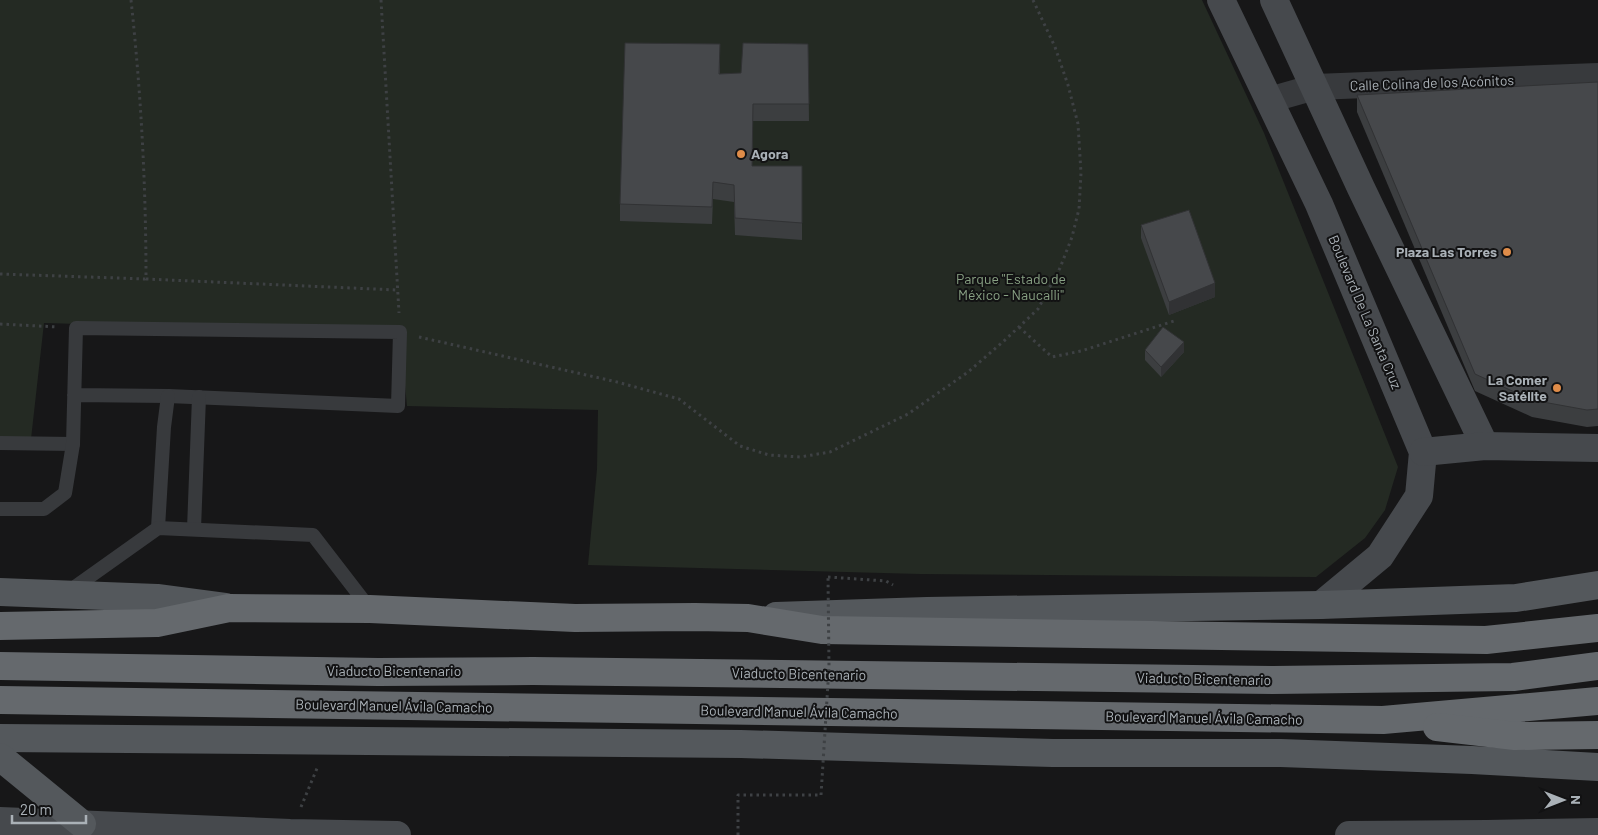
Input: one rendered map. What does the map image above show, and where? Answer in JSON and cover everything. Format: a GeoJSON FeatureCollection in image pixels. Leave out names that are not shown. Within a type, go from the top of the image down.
{"type":"FeatureCollection","features":[{"type":"Feature","properties":{"kind":"highway"},"geometry":{"type":"LineString","coordinates":[[0,626],[157,623],[229,608],[370,609],[575,618],[695,616],[748,618],[822,630],[1486,640],[1598,628]]}},
{"type":"Feature","properties":{"kind":"highway","name":"Viaducto Bicentenario"},"geometry":{"type":"LineString","coordinates":[[0,666],[378,672],[533,671],[1273,680],[1513,677],[1598,666]]}},
{"type":"Feature","properties":{"kind":"highway","name":"Boulevard Manuel Ávila Camacho"},"geometry":{"type":"LineString","coordinates":[[0,700],[1383,720],[1598,701]]}},
{"type":"Feature","properties":{"kind":"highway"},"geometry":{"type":"LineString","coordinates":[[1383,720],[1514,736],[1598,735]]}},
{"type":"Feature","properties":{"kind":"main road","name":"Boulevard De La Santa Cruz"},"geometry":{"type":"LineString","coordinates":[[1221,0],[1319,204],[1423,452],[1419,496],[1380,556],[1321,605]]}},
{"type":"Feature","properties":{"kind":"main road"},"geometry":{"type":"LineString","coordinates":[[1274,0],[1485,446]]}},
{"type":"Feature","properties":{"kind":"main road"},"geometry":{"type":"LineString","coordinates":[[1423,452],[1485,446],[1598,448]]}},
{"type":"Feature","properties":{"kind":"main road"},"geometry":{"type":"LineString","coordinates":[[748,618],[927,611],[1321,605],[1516,598],[1598,585]]}},
{"type":"Feature","properties":{"kind":"main road"},"geometry":{"type":"LineString","coordinates":[[0,592],[156,598],[229,608]]}},
{"type":"Feature","properties":{"kind":"main road"},"geometry":{"type":"LineString","coordinates":[[0,738],[741,744],[1054,753],[1281,753],[1598,767]]}},
{"type":"Feature","properties":{"kind":"main road"},"geometry":{"type":"LineString","coordinates":[[0,757],[82,824]]}},
{"type":"Feature","properties":{"kind":"main road"},"geometry":{"type":"LineString","coordinates":[[0,821],[290,833],[397,835]]}},
{"type":"Feature","properties":{"kind":"main road"},"geometry":{"type":"LineString","coordinates":[[1349,835],[1486,835],[1598,832]]}},
{"type":"Feature","properties":{"kind":"street","name":"Calle Colina de los Acónitos"},"geometry":{"type":"LineString","coordinates":[[1268,100],[1314,87],[1598,76]]}},
{"type":"Feature","properties":{"kind":"lane"},"geometry":{"type":"LineString","coordinates":[[0,509],[44,509],[65,493],[73,444],[74,395],[76,328],[400,332],[398,406],[199,397],[74,395]]}},
{"type":"Feature","properties":{"kind":"lane"},"geometry":{"type":"LineString","coordinates":[[158,528],[164,427],[168,396]]}},
{"type":"Feature","properties":{"kind":"lane"},"geometry":{"type":"LineString","coordinates":[[194,529],[199,397]]}},
{"type":"Feature","properties":{"kind":"lane"},"geometry":{"type":"LineString","coordinates":[[0,443],[73,444]]}},
{"type":"Feature","properties":{"kind":"lane"},"geometry":{"type":"LineString","coordinates":[[65,593],[158,528],[312,535],[370,609]]}},
{"type":"Feature","properties":{"kind":"path"},"geometry":{"type":"LineString","coordinates":[[131,0],[137,61],[144,180],[146,278]]}},
{"type":"Feature","properties":{"kind":"path"},"geometry":{"type":"LineString","coordinates":[[381,0],[400,332],[617,382],[679,399],[740,446],[769,456],[800,457],[830,452],[908,414],[968,372],[1038,309],[1060,268],[1072,237],[1079,209],[1081,173],[1078,124],[1068,85],[1055,47],[1033,0]]}},
{"type":"Feature","properties":{"kind":"path"},"geometry":{"type":"LineString","coordinates":[[0,274],[146,278],[397,290]]}},
{"type":"Feature","properties":{"kind":"path"},"geometry":{"type":"LineString","coordinates":[[1019,327],[1052,357],[1081,351],[1174,321]]}},
{"type":"Feature","properties":{"kind":"path"},"geometry":{"type":"LineString","coordinates":[[0,324],[76,328]]}},
{"type":"Feature","properties":{"kind":"path"},"geometry":{"type":"LineString","coordinates":[[738,835],[738,795],[821,795],[829,667],[828,577],[886,581]]}},
{"type":"Feature","properties":{"kind":"path"},"geometry":{"type":"LineString","coordinates":[[290,833],[328,740]]}},
{"type":"Feature","properties":{"kind":"green space","name":"Parque \"Estado de México - Naucalli\""},"geometry":{"type":"Polygon","coordinates":[[[0,0],[1202,0],[1264,133],[1398,467],[1385,510],[1365,538],[1316,577],[920,574],[588,565],[597,469],[598,410],[407,406],[400,333],[44,323],[31,439],[0,441],[0,0]]]}},
{"type":"Feature","properties":{"kind":"building"},"geometry":{"type":"Polygon","coordinates":[[[625,43],[720,44],[719,74],[741,73],[743,43],[808,44],[809,104],[753,104],[752,166],[802,166],[802,223],[735,218],[734,185],[713,182],[712,207],[620,204],[625,43]]]}},
{"type":"Feature","properties":{"kind":"building","name":"Plaza Las Torres"},"geometry":{"type":"Polygon","coordinates":[[[1598,82],[1598,409],[1587,410],[1532,400],[1475,374],[1357,95],[1598,82]]]}},
{"type":"Feature","properties":{"kind":"building"},"geometry":{"type":"Polygon","coordinates":[[[1189,210],[1215,283],[1169,302],[1141,225],[1189,210]]]}},
{"type":"Feature","properties":{"kind":"building"},"geometry":{"type":"Polygon","coordinates":[[[1163,327],[1184,342],[1161,367],[1145,350],[1163,327]]]}},
{"type":"Feature","properties":{"kind":"place","name":"Agora"},"geometry":{"type":"Point","coordinates":[741,154]}},
{"type":"Feature","properties":{"kind":"place","name":"Plaza Las Torres"},"geometry":{"type":"Point","coordinates":[1507,252]}},
{"type":"Feature","properties":{"kind":"place","name":"La Comer Satélite"},"geometry":{"type":"Point","coordinates":[1557,388]}}]}
